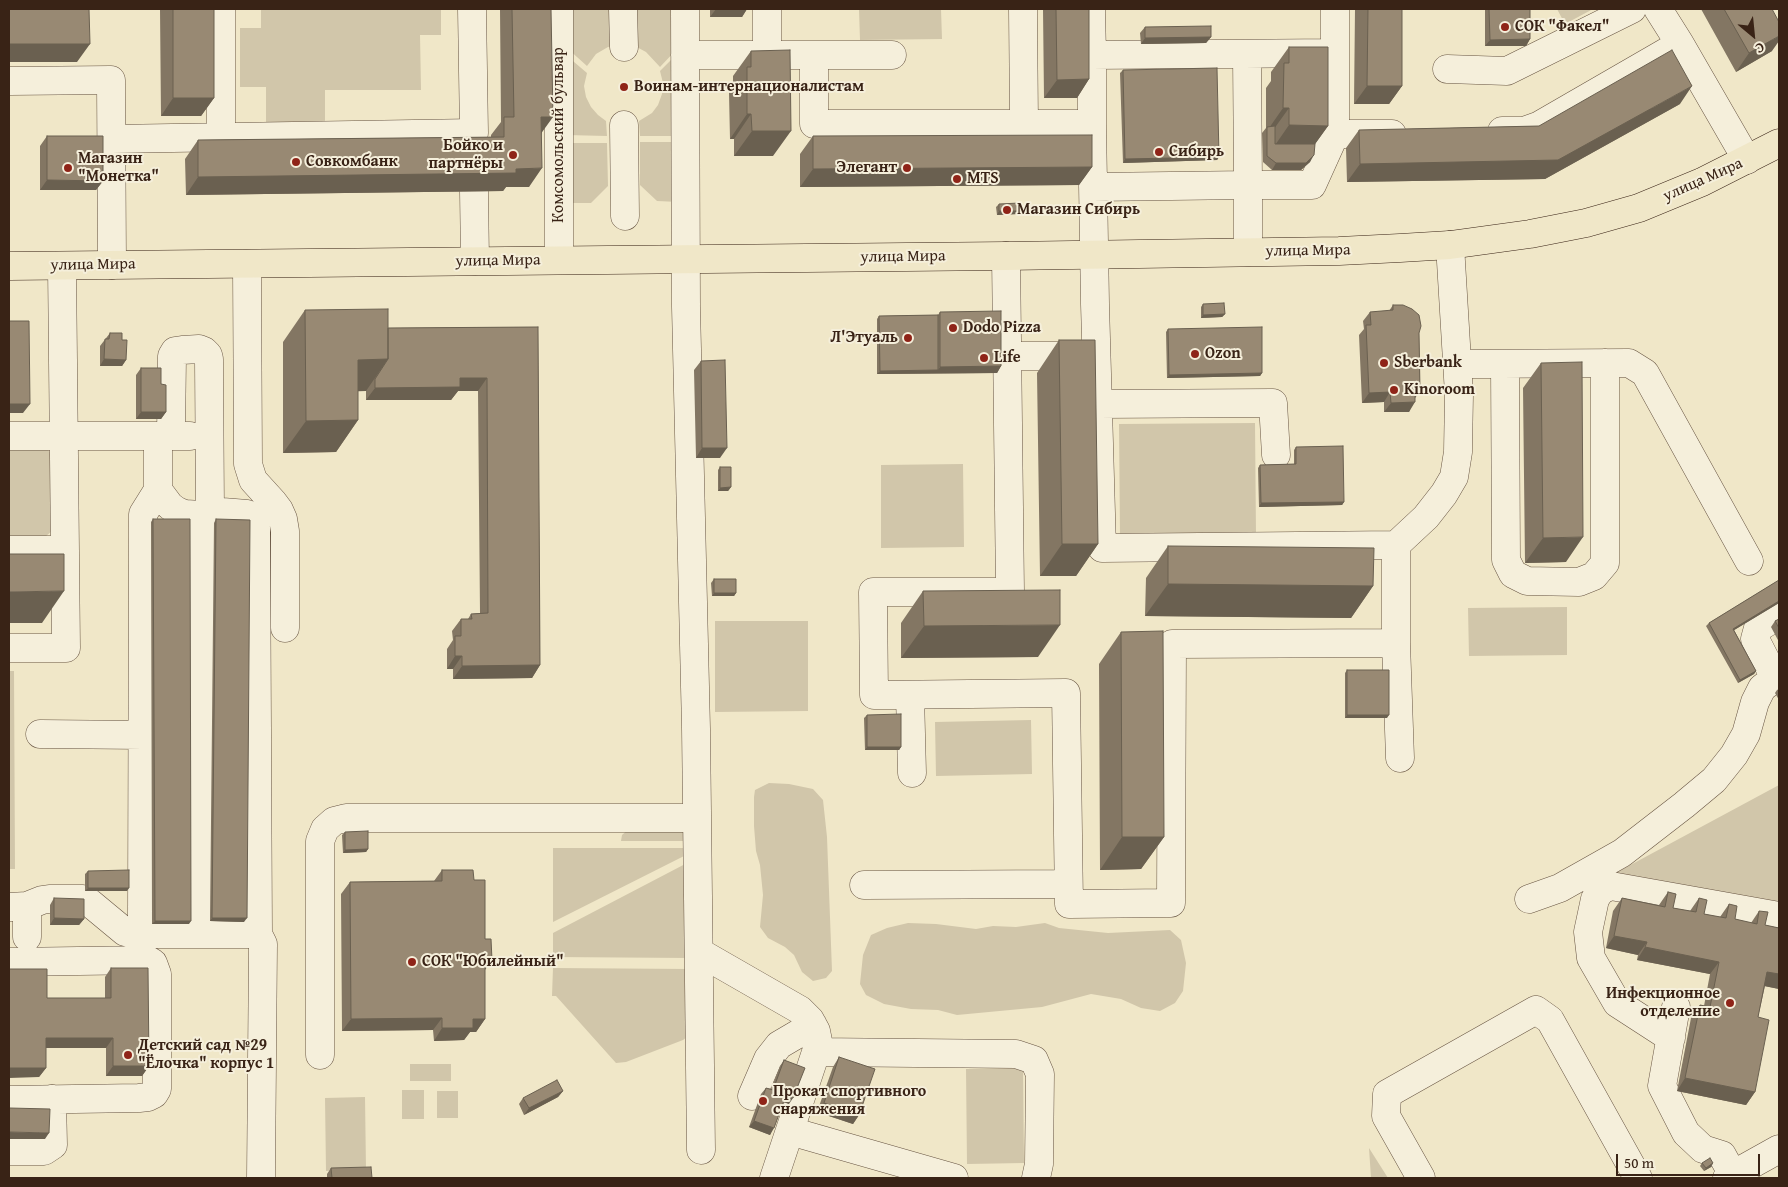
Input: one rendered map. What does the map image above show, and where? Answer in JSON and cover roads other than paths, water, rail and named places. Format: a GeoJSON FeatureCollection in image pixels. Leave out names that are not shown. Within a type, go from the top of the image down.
{"type":"FeatureCollection","features":[{"type":"Feature","properties":{"kind":"main road","name":"улица Мира"},"geometry":{"type":"LineString","coordinates":[[9,266],[1006,256],[1338,251],[1450,245],[1530,234],[1639,208],[1702,182],[1779,143]]}},
{"type":"Feature","properties":{"kind":"street"},"geometry":{"type":"LineString","coordinates":[[220,9],[221,138]]}},
{"type":"Feature","properties":{"kind":"street"},"geometry":{"type":"LineString","coordinates":[[112,139],[221,138],[474,144],[472,9]]}},
{"type":"Feature","properties":{"kind":"street","name":"Комсомольский бульвар"},"geometry":{"type":"LineString","coordinates":[[558,9],[559,260]]}},
{"type":"Feature","properties":{"kind":"street"},"geometry":{"type":"LineString","coordinates":[[623,9],[624,47]]}},
{"type":"Feature","properties":{"kind":"street"},"geometry":{"type":"LineString","coordinates":[[685,9],[686,259],[697,818],[701,1150]]}},
{"type":"Feature","properties":{"kind":"street"},"geometry":{"type":"LineString","coordinates":[[766,9],[767,55]]}},
{"type":"Feature","properties":{"kind":"street"},"geometry":{"type":"LineString","coordinates":[[1023,9],[1024,124]]}},
{"type":"Feature","properties":{"kind":"street"},"geometry":{"type":"LineString","coordinates":[[1091,9],[1096,356],[1102,548],[1396,545],[1426,517],[1444,494],[1454,477],[1458,452],[1458,364],[1450,245]]}},
{"type":"Feature","properties":{"kind":"street"},"geometry":{"type":"LineString","coordinates":[[1093,188],[1312,184],[1335,134],[1335,9]]}},
{"type":"Feature","properties":{"kind":"street"},"geometry":{"type":"LineString","coordinates":[[1447,69],[1507,71],[1632,9]]}},
{"type":"Feature","properties":{"kind":"street"},"geometry":{"type":"LineString","coordinates":[[1658,9],[1747,160]]}},
{"type":"Feature","properties":{"kind":"street"},"geometry":{"type":"LineString","coordinates":[[1479,132],[1524,131],[1538,126],[1680,44]]}},
{"type":"Feature","properties":{"kind":"street"},"geometry":{"type":"LineString","coordinates":[[1092,55],[1335,53]]}},
{"type":"Feature","properties":{"kind":"street"},"geometry":{"type":"LineString","coordinates":[[1247,54],[1248,252]]}},
{"type":"Feature","properties":{"kind":"street"},"geometry":{"type":"LineString","coordinates":[[685,55],[892,56]]}},
{"type":"Feature","properties":{"kind":"street"},"geometry":{"type":"LineString","coordinates":[[814,55],[814,124],[1092,124]]}},
{"type":"Feature","properties":{"kind":"street"},"geometry":{"type":"LineString","coordinates":[[9,81],[111,80],[112,265]]}},
{"type":"Feature","properties":{"kind":"street"},"geometry":{"type":"LineString","coordinates":[[624,125],[625,216]]}},
{"type":"Feature","properties":{"kind":"street"},"geometry":{"type":"LineString","coordinates":[[1335,134],[1414,133]]}},
{"type":"Feature","properties":{"kind":"street"},"geometry":{"type":"LineString","coordinates":[[474,192],[475,262]]}},
{"type":"Feature","properties":{"kind":"street"},"geometry":{"type":"LineString","coordinates":[[1006,256],[1010,592],[873,592],[874,695],[1066,693],[1068,904],[1171,903],[1172,644],[1396,643]]}},
{"type":"Feature","properties":{"kind":"street"},"geometry":{"type":"LineString","coordinates":[[247,264],[248,464],[253,480],[273,502],[283,519],[285,531],[285,628]]}},
{"type":"Feature","properties":{"kind":"street"},"geometry":{"type":"LineString","coordinates":[[9,648],[66,648],[62,266]]}},
{"type":"Feature","properties":{"kind":"street"},"geometry":{"type":"LineString","coordinates":[[142,920],[143,514],[158,490],[172,356],[175,352],[182,350],[199,349],[208,355],[209,359],[202,934]]}},
{"type":"Feature","properties":{"kind":"street"},"geometry":{"type":"LineString","coordinates":[[1008,356],[1096,356]]}},
{"type":"Feature","properties":{"kind":"street"},"geometry":{"type":"LineString","coordinates":[[1505,364],[1506,560],[1513,574],[1527,581],[1579,582],[1594,576],[1605,562],[1605,363]]}},
{"type":"Feature","properties":{"kind":"street"},"geometry":{"type":"LineString","coordinates":[[1458,364],[1629,363],[1645,372],[1749,561]]}},
{"type":"Feature","properties":{"kind":"street"},"geometry":{"type":"LineString","coordinates":[[1098,404],[1273,403],[1276,455]]}},
{"type":"Feature","properties":{"kind":"street"},"geometry":{"type":"LineString","coordinates":[[9,436],[209,436]]}},
{"type":"Feature","properties":{"kind":"street"},"geometry":{"type":"LineString","coordinates":[[158,490],[170,506],[184,514],[247,514],[254,519],[256,527],[258,934],[263,944],[261,1178]]}},
{"type":"Feature","properties":{"kind":"street"},"geometry":{"type":"LineString","coordinates":[[1396,545],[1396,643],[1400,758]]}},
{"type":"Feature","properties":{"kind":"street"},"geometry":{"type":"LineString","coordinates":[[9,550],[65,550]]}},
{"type":"Feature","properties":{"kind":"street"},"geometry":{"type":"LineString","coordinates":[[1529,899],[1560,888],[1622,853],[1714,780],[1734,755],[1746,734],[1755,702],[1762,688],[1777,678],[1755,640],[1758,628],[1779,615]]}},
{"type":"Feature","properties":{"kind":"street"},"geometry":{"type":"LineString","coordinates":[[910,695],[912,773]]}},
{"type":"Feature","properties":{"kind":"street"},"geometry":{"type":"LineString","coordinates":[[40,734],[142,735]]}},
{"type":"Feature","properties":{"kind":"street"},"geometry":{"type":"LineString","coordinates":[[320,1055],[320,841],[325,829],[334,821],[346,818],[697,818]]}},
{"type":"Feature","properties":{"kind":"street"},"geometry":{"type":"LineString","coordinates":[[864,885],[1068,884]]}},
{"type":"Feature","properties":{"kind":"street"},"geometry":{"type":"LineString","coordinates":[[1671,1038],[1617,1002],[1591,958],[1588,932],[1595,899],[1601,890],[1611,886],[1779,916]]}},
{"type":"Feature","properties":{"kind":"street"},"geometry":{"type":"LineString","coordinates":[[27,936],[18,907],[49,899],[83,899],[90,902],[126,932],[133,934],[258,934]]}},
{"type":"Feature","properties":{"kind":"street"},"geometry":{"type":"LineString","coordinates":[[699,952],[807,1018],[869,1053]]}},
{"type":"Feature","properties":{"kind":"street"},"geometry":{"type":"LineString","coordinates":[[9,962],[148,960],[153,963],[156,968],[157,1089],[154,1094],[139,1098],[9,1100]]}},
{"type":"Feature","properties":{"kind":"street"},"geometry":{"type":"LineString","coordinates":[[1676,1007],[1662,1086],[1686,1133],[1703,1149],[1722,1155],[1730,1177],[1779,1149]]}},
{"type":"Feature","properties":{"kind":"street"},"geometry":{"type":"LineString","coordinates":[[1420,1178],[1386,1116],[1387,1094],[1536,1010],[1550,1020],[1638,1178]]}},
{"type":"Feature","properties":{"kind":"street"},"geometry":{"type":"LineString","coordinates":[[774,1178],[816,1052],[818,1036],[807,1018]]}},
{"type":"Feature","properties":{"kind":"street"},"geometry":{"type":"LineString","coordinates":[[752,1096],[768,1059],[779,1045],[807,1018]]}},
{"type":"Feature","properties":{"kind":"street"},"geometry":{"type":"LineString","coordinates":[[816,1052],[1016,1054],[1034,1060],[1040,1074],[1040,1164],[1036,1178]]}},
{"type":"Feature","properties":{"kind":"street"},"geometry":{"type":"LineString","coordinates":[[9,1151],[44,1151],[53,1145],[52,1099]]}},
{"type":"Feature","properties":{"kind":"street"},"geometry":{"type":"LineString","coordinates":[[790,1131],[954,1178]]}},
{"type":"Feature","properties":{"kind":"place","name":"СОК \"Факел\""},"geometry":{"type":"Point","coordinates":[1505,27]}},
{"type":"Feature","properties":{"kind":"place","name":"Воинам-интернационалистам"},"geometry":{"type":"Point","coordinates":[624,87]}},
{"type":"Feature","properties":{"kind":"place","name":"Сибирь"},"geometry":{"type":"Point","coordinates":[1159,152]}},
{"type":"Feature","properties":{"kind":"place","name":"Бойко и партнёры"},"geometry":{"type":"Point","coordinates":[513,155]}},
{"type":"Feature","properties":{"kind":"place","name":"Совкомбанк"},"geometry":{"type":"Point","coordinates":[296,162]}},
{"type":"Feature","properties":{"kind":"place","name":"Магазин \"Монетка\""},"geometry":{"type":"Point","coordinates":[68,168]}},
{"type":"Feature","properties":{"kind":"place","name":"Элегант"},"geometry":{"type":"Point","coordinates":[907,168]}},
{"type":"Feature","properties":{"kind":"place","name":"MTS"},"geometry":{"type":"Point","coordinates":[957,179]}},
{"type":"Feature","properties":{"kind":"place","name":"Магазин Сибирь"},"geometry":{"type":"Point","coordinates":[1007,210]}},
{"type":"Feature","properties":{"kind":"place","name":"Dodo Pizza"},"geometry":{"type":"Point","coordinates":[953,328]}},
{"type":"Feature","properties":{"kind":"place","name":"Л'Этуаль"},"geometry":{"type":"Point","coordinates":[908,338]}},
{"type":"Feature","properties":{"kind":"place","name":"Ozon"},"geometry":{"type":"Point","coordinates":[1195,354]}},
{"type":"Feature","properties":{"kind":"place","name":"Life"},"geometry":{"type":"Point","coordinates":[984,358]}},
{"type":"Feature","properties":{"kind":"place","name":"Sberbank"},"geometry":{"type":"Point","coordinates":[1384,363]}},
{"type":"Feature","properties":{"kind":"place","name":"Kinoroom"},"geometry":{"type":"Point","coordinates":[1394,390]}},
{"type":"Feature","properties":{"kind":"place","name":"СОК \"Юбилейный\""},"geometry":{"type":"Point","coordinates":[412,962]}},
{"type":"Feature","properties":{"kind":"place","name":"Инфекционное отделение"},"geometry":{"type":"Point","coordinates":[1730,1003]}},
{"type":"Feature","properties":{"kind":"place","name":"Детский сад №29 \"Ёлочка\" корпус 1"},"geometry":{"type":"Point","coordinates":[128,1055]}},
{"type":"Feature","properties":{"kind":"place","name":"Прокат спортивного снаряжения"},"geometry":{"type":"Point","coordinates":[763,1101]}}]}
